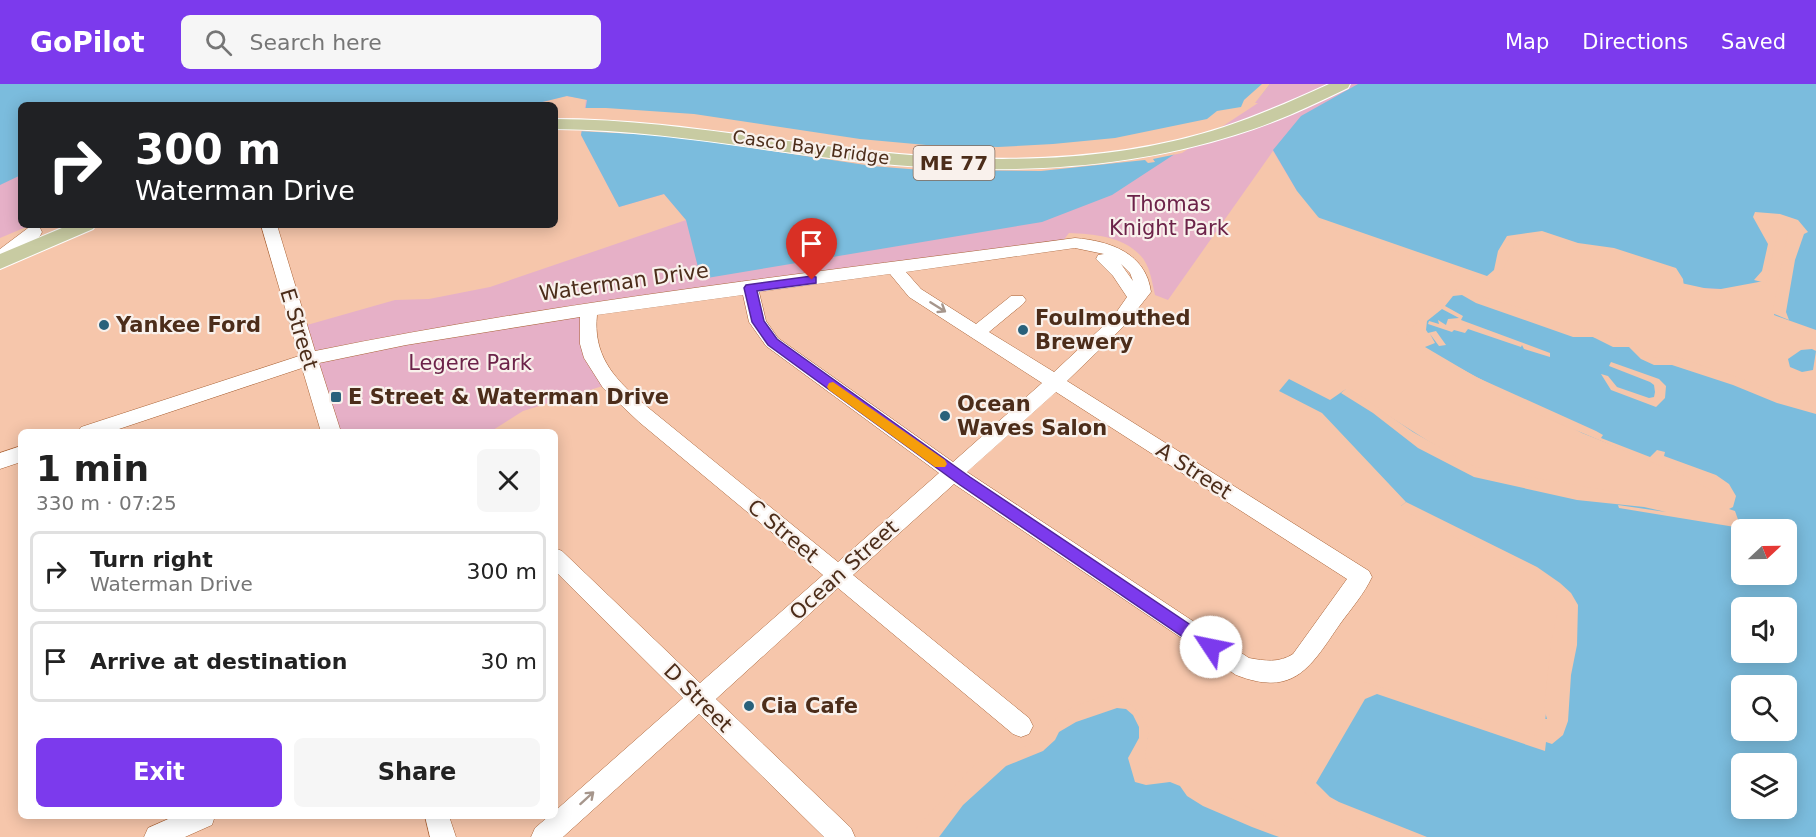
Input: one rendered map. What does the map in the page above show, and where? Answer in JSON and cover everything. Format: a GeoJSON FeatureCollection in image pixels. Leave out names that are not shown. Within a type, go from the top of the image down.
{"type":"FeatureCollection","features":[{"type":"Feature","properties":{"kind":"main road","name":"Casco Bay Bridge"},"geometry":{"type":"LineString","coordinates":[[558,113],[637,115],[693,120],[908,150],[1017,153],[1116,144],[1186,131],[1277,102],[1313,84]]}},
{"type":"Feature","properties":{"kind":"main road","name":"Casco Bay Bridge"},"geometry":{"type":"LineString","coordinates":[[558,124],[657,127],[910,160],[959,163],[1059,161],[1157,149],[1203,139],[1283,113],[1342,84]]}},
{"type":"Feature","properties":{"kind":"main road"},"geometry":{"type":"LineString","coordinates":[[0,247],[71,228]]}},
{"type":"Feature","properties":{"kind":"main road"},"geometry":{"type":"LineString","coordinates":[[0,260],[42,234]]}},
{"type":"Feature","properties":{"kind":"street","name":"E Street"},"geometry":{"type":"LineString","coordinates":[[270,228],[331,429]]}},
{"type":"Feature","properties":{"kind":"street","name":"Waterman Drive"},"geometry":{"type":"LineString","coordinates":[[97,429],[309,358],[431,334],[589,310],[1058,247],[1086,252],[1112,263],[1136,297]]}},
{"type":"Feature","properties":{"kind":"street","name":"A Street"},"geometry":{"type":"LineString","coordinates":[[895,269],[915,293],[1361,577],[1295,666],[1289,670],[1263,671],[1244,668],[952,472]]}},
{"type":"Feature","properties":{"kind":"street"},"geometry":{"type":"LineString","coordinates":[[750,288],[758,322],[772,342],[952,472]]}},
{"type":"Feature","properties":{"kind":"street","name":"Ocean Street"},"geometry":{"type":"LineString","coordinates":[[544,837],[839,577],[952,472],[1055,382],[1119,321],[1136,297]]}},
{"type":"Feature","properties":{"kind":"street"},"geometry":{"type":"LineString","coordinates":[[977,332],[1017,300]]}},
{"type":"Feature","properties":{"kind":"street","name":"C Street"},"geometry":{"type":"LineString","coordinates":[[589,310],[586,324],[590,354],[597,369],[609,384],[839,577],[1022,726]]}},
{"type":"Feature","properties":{"kind":"street"},"geometry":{"type":"LineString","coordinates":[[0,461],[18,455]]}},
{"type":"Feature","properties":{"kind":"street","name":"D Street"},"geometry":{"type":"LineString","coordinates":[[558,560],[842,837]]}},
{"type":"Feature","properties":{"kind":"street"},"geometry":{"type":"LineString","coordinates":[[157,837],[196,819]]}},
{"type":"Feature","properties":{"kind":"street"},"geometry":{"type":"LineString","coordinates":[[438,819],[443,837]]}},
{"type":"Feature","properties":{"kind":"green space"},"geometry":{"type":"Polygon","coordinates":[[[0,84],[1647,84],[1777,225],[1721,289],[1704,288],[1544,237],[1297,191],[1273,151],[1168,300],[1155,295],[1146,264],[1133,249],[1107,237],[1069,233],[1058,247],[589,310],[609,384],[523,411],[495,429],[331,429],[300,327],[395,300],[429,299],[490,287],[686,220],[664,194],[619,207],[581,135],[586,99],[566,96],[542,102],[18,102],[18,228],[24,228],[0,238],[0,84]]]}},
{"type":"Feature","properties":{"kind":"water"},"geometry":{"type":"Polygon","coordinates":[[[0,84],[1270,84],[1256,101],[1112,195],[1042,222],[701,279],[686,220],[664,194],[619,207],[581,135],[587,100],[567,96],[542,102],[18,102],[18,176],[0,185],[0,84]]]}},
{"type":"Feature","properties":{"kind":"water"},"geometry":{"type":"Polygon","coordinates":[[[1358,84],[1816,84],[1816,330],[1774,315],[1791,231],[1777,225],[1764,281],[1721,289],[1681,283],[1544,237],[1512,245],[1491,279],[1323,223],[1297,191],[1273,150],[1301,116],[1358,84]]]}},
{"type":"Feature","properties":{"kind":"water"},"geometry":{"type":"Polygon","coordinates":[[[1456,292],[1593,337],[1633,346],[1655,361],[1673,359],[1816,407],[1816,837],[1384,837],[1306,791],[1364,685],[1543,740],[1554,642],[1561,611],[1558,597],[1529,572],[1401,506],[1406,502],[1322,413],[1279,391],[1289,379],[1330,400],[1346,389],[1474,470],[1631,498],[1703,505],[1713,502],[1714,488],[1695,478],[1582,433],[1424,349],[1409,333],[1456,292]]]}},
{"type":"Feature","properties":{"kind":"water"},"geometry":{"type":"Polygon","coordinates":[[[1801,350],[1816,351],[1813,370],[1802,372],[1790,367],[1788,359],[1801,350]]]}},
{"type":"Feature","properties":{"kind":"water"},"geometry":{"type":"Polygon","coordinates":[[[1109,697],[1136,710],[1148,736],[1142,756],[1144,770],[1304,837],[911,837],[978,766],[1045,743],[1051,726],[1109,697]]]}},
{"type":"Feature","properties":{"kind":"pier"},"geometry":{"type":"Polygon","coordinates":[[[1262,84],[1270,84],[1255,103],[1258,103],[1182,153],[1153,159],[1155,162],[1148,163],[1145,160],[1041,171],[921,170],[872,166],[673,136],[578,131],[582,108],[606,108],[694,114],[860,139],[926,145],[998,147],[1053,144],[1115,138],[1207,119],[1217,111],[1241,107],[1244,100],[1262,84]]]}},
{"type":"Feature","properties":{"kind":"pier"},"geometry":{"type":"Polygon","coordinates":[[[1755,212],[1780,214],[1798,220],[1808,232],[1804,234],[1795,260],[1786,312],[1789,320],[1772,313],[1788,232],[1779,229],[1766,283],[1754,280],[1762,271],[1768,244],[1753,217],[1755,212]]]}},
{"type":"Feature","properties":{"kind":"pier"},"geometry":{"type":"Polygon","coordinates":[[[1314,216],[1487,276],[1494,270],[1498,251],[1507,236],[1542,231],[1578,243],[1614,248],[1676,268],[1683,279],[1684,287],[1543,240],[1514,247],[1499,278],[1491,282],[1480,281],[1325,226],[1314,216]]]}},
{"type":"Feature","properties":{"kind":"pier"},"geometry":{"type":"Polygon","coordinates":[[[1454,289],[1539,313],[1593,331],[1599,336],[1603,334],[1633,343],[1644,353],[1656,358],[1674,356],[1816,404],[1816,414],[1777,403],[1733,385],[1672,365],[1654,365],[1641,359],[1629,347],[1613,347],[1593,337],[1573,337],[1476,303],[1462,295],[1453,296],[1445,306],[1463,316],[1461,320],[1550,353],[1550,357],[1524,349],[1522,345],[1521,347],[1468,329],[1465,333],[1454,330],[1452,332],[1428,324],[1429,321],[1439,324],[1438,320],[1446,325],[1448,319],[1459,318],[1442,309],[1427,321],[1426,330],[1428,333],[1436,331],[1446,345],[1439,346],[1430,334],[1435,343],[1425,347],[1476,377],[1596,431],[1603,435],[1601,438],[1650,457],[1657,450],[1665,452],[1664,456],[1716,475],[1729,484],[1736,496],[1733,507],[1729,509],[1735,511],[1738,519],[1731,519],[1731,526],[1619,508],[1618,505],[1666,512],[1644,507],[1577,500],[1474,477],[1418,448],[1373,413],[1341,393],[1348,387],[1413,432],[1475,467],[1632,495],[1702,502],[1710,500],[1711,490],[1676,471],[1535,413],[1484,388],[1422,352],[1406,334],[1446,293],[1454,289]]]}},
{"type":"Feature","properties":{"kind":"pier"},"geometry":{"type":"Polygon","coordinates":[[[1611,362],[1659,379],[1666,386],[1665,398],[1656,407],[1611,390],[1601,374],[1608,376],[1617,387],[1649,398],[1654,397],[1655,392],[1654,385],[1650,382],[1609,366],[1611,362]]]}},
{"type":"Feature","properties":{"kind":"pier"},"geometry":{"type":"Polygon","coordinates":[[[1406,502],[1537,567],[1560,583],[1571,593],[1578,605],[1577,645],[1571,675],[1568,721],[1563,735],[1552,744],[1546,742],[1545,751],[1377,694],[1365,699],[1316,783],[1330,797],[1339,802],[1427,837],[1376,837],[1325,811],[1303,791],[1301,773],[1353,693],[1364,682],[1541,737],[1543,719],[1547,719],[1544,708],[1551,642],[1558,611],[1555,598],[1527,574],[1398,508],[1398,504],[1401,506],[1406,502]]]}},
{"type":"Feature","properties":{"kind":"pier"},"geometry":{"type":"Polygon","coordinates":[[[1109,694],[1120,696],[1143,718],[1149,731],[1145,756],[1146,767],[1180,773],[1307,837],[1279,837],[1252,827],[1203,806],[1187,796],[1180,786],[1170,782],[1146,785],[1135,782],[1128,758],[1139,738],[1139,727],[1133,715],[1126,709],[1117,708],[1076,722],[1059,732],[1055,740],[1043,751],[1006,766],[963,805],[939,837],[908,837],[976,763],[1042,741],[1049,724],[1072,707],[1109,694]]]}},
{"type":"Feature","properties":{"kind":"slow traffic"},"geometry":{"type":"LineString","coordinates":[[833,387],[940,464]]}},
{"type":"Feature","properties":{"kind":"place","name":"Yankee Ford"},"geometry":{"type":"Point","coordinates":[104,325]}},
{"type":"Feature","properties":{"kind":"place","name":"Foulmouthed Brewery"},"geometry":{"type":"Point","coordinates":[1023,330]}},
{"type":"Feature","properties":{"kind":"place","name":"E Street & Waterman Drive"},"geometry":{"type":"Point","coordinates":[336,397]}},
{"type":"Feature","properties":{"kind":"place","name":"Ocean Waves Salon"},"geometry":{"type":"Point","coordinates":[945,416]}},
{"type":"Feature","properties":{"kind":"place","name":"Cia Cafe"},"geometry":{"type":"Point","coordinates":[749,706]}},
{"type":"Feature","properties":{"kind":"route"},"geometry":{"type":"LineString","coordinates":[[812,280],[750,288],[758,322],[772,342],[940,464],[1211,647]]}},
{"type":"Feature","properties":{"kind":"park label","name":"Thomas Knight Park"},"geometry":{"type":"Point","coordinates":[1169,216]}},
{"type":"Feature","properties":{"kind":"park label","name":"Legere Park"},"geometry":{"type":"Point","coordinates":[470,363]}}]}
